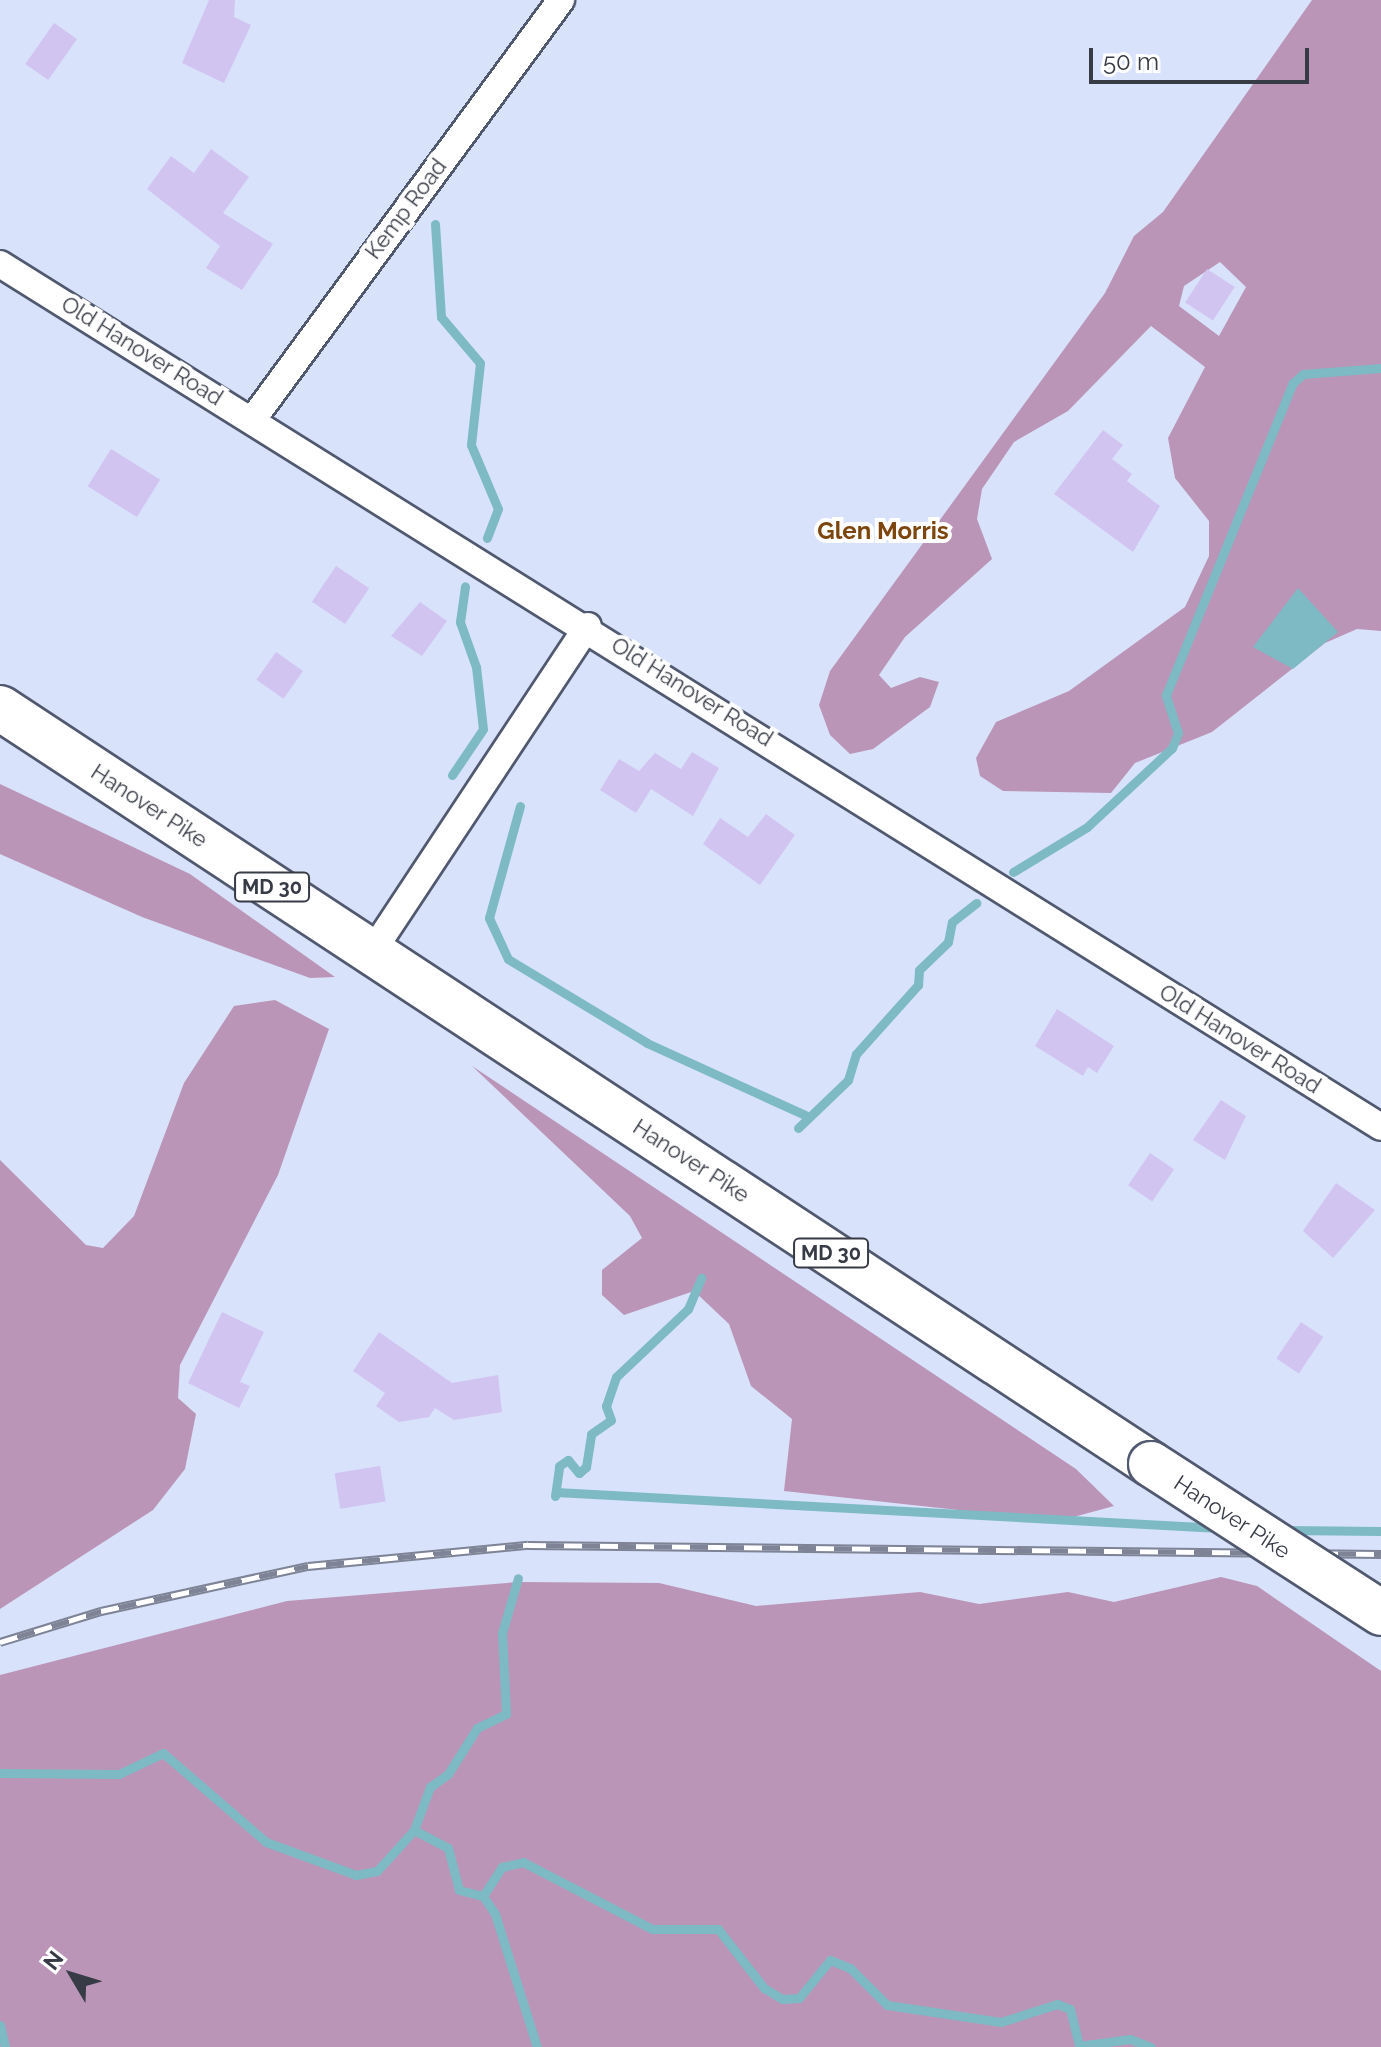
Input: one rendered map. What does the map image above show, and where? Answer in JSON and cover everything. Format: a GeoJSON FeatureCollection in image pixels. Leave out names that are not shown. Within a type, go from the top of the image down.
{"type":"FeatureCollection","features":[{"type":"Feature","properties":{"kind":"highway","name":"Hanover Pike"},"geometry":{"type":"LineString","coordinates":[[0,708],[1381,1613]]}},
{"type":"Feature","properties":{"kind":"street","name":"Kemp Road"},"geometry":{"type":"LineString","coordinates":[[253,419],[561,0]]}},
{"type":"Feature","properties":{"kind":"street","name":"Old Hanover Road"},"geometry":{"type":"LineString","coordinates":[[0,264],[588,626],[1381,1127]]}},
{"type":"Feature","properties":{"kind":"street"},"geometry":{"type":"LineString","coordinates":[[372,952],[588,626]]}},
{"type":"Feature","properties":{"kind":"shaded area"},"geometry":{"type":"Polygon","coordinates":[[[1312,0],[1381,0],[1381,631],[1357,629],[1325,643],[1212,732],[1135,763],[1111,793],[1003,791],[980,776],[976,758],[996,722],[1069,691],[1185,607],[1209,556],[1209,521],[1175,478],[1168,438],[1205,367],[1151,326],[1068,411],[1014,442],[982,489],[977,519],[992,559],[905,637],[879,675],[891,688],[920,677],[939,682],[930,707],[873,749],[850,754],[830,735],[819,705],[830,671],[1105,293],[1134,236],[1163,212],[1312,0]],[[1220,262],[1184,286],[1179,306],[1219,336],[1246,287],[1220,262]]]}},
{"type":"Feature","properties":{"kind":"shaded area"},"geometry":{"type":"Polygon","coordinates":[[[1298,588],[1338,632],[1293,669],[1253,647],[1298,588]]]}},
{"type":"Feature","properties":{"kind":"shaded area"},"geometry":{"type":"Polygon","coordinates":[[[0,784],[190,874],[335,977],[310,978],[142,917],[0,854],[0,784]]]}},
{"type":"Feature","properties":{"kind":"shaded area"},"geometry":{"type":"Polygon","coordinates":[[[275,1000],[329,1029],[278,1175],[180,1365],[178,1398],[196,1414],[185,1469],[153,1510],[0,1609],[0,1160],[86,1245],[103,1248],[134,1216],[184,1083],[234,1006],[275,1000]]]}},
{"type":"Feature","properties":{"kind":"shaded area"},"geometry":{"type":"Polygon","coordinates":[[[472,1066],[1076,1469],[1114,1506],[1059,1521],[784,1491],[792,1419],[751,1386],[729,1324],[694,1291],[624,1315],[602,1295],[602,1270],[642,1238],[630,1216],[472,1066]]]}},
{"type":"Feature","properties":{"kind":"shaded area"},"geometry":{"type":"Polygon","coordinates":[[[1221,1577],[1257,1586],[1381,1671],[1381,2047],[0,2047],[0,1675],[287,1601],[518,1582],[659,1583],[756,1606],[920,1592],[979,1604],[1068,1592],[1114,1602],[1221,1577]]]}},
{"type":"Feature","properties":{"kind":"building"},"geometry":{"type":"Polygon","coordinates":[[[209,0],[235,0],[234,17],[251,25],[224,83],[182,63],[209,0]]]}},
{"type":"Feature","properties":{"kind":"building"},"geometry":{"type":"Polygon","coordinates":[[[54,23],[77,39],[48,80],[25,64],[54,23]]]}},
{"type":"Feature","properties":{"kind":"building"},"geometry":{"type":"Polygon","coordinates":[[[211,149],[249,177],[223,213],[273,244],[242,290],[206,268],[220,246],[147,189],[171,156],[194,173],[211,149]]]}},
{"type":"Feature","properties":{"kind":"building"},"geometry":{"type":"Polygon","coordinates":[[[1207,269],[1235,287],[1213,321],[1185,303],[1207,269]]]}},
{"type":"Feature","properties":{"kind":"building"},"geometry":{"type":"Polygon","coordinates":[[[1103,430],[1123,445],[1112,459],[1132,474],[1127,481],[1160,506],[1133,552],[1054,494],[1103,430]]]}},
{"type":"Feature","properties":{"kind":"building"},"geometry":{"type":"Polygon","coordinates":[[[111,449],[160,480],[137,517],[88,486],[111,449]]]}},
{"type":"Feature","properties":{"kind":"building"},"geometry":{"type":"Polygon","coordinates":[[[336,566],[369,588],[345,624],[312,602],[336,566]]]}},
{"type":"Feature","properties":{"kind":"building"},"geometry":{"type":"Polygon","coordinates":[[[420,602],[447,621],[422,656],[391,636],[420,602]]]}},
{"type":"Feature","properties":{"kind":"building"},"geometry":{"type":"Polygon","coordinates":[[[276,652],[303,671],[284,699],[256,680],[276,652]]]}},
{"type":"Feature","properties":{"kind":"building"},"geometry":{"type":"Polygon","coordinates":[[[692,752],[719,768],[693,816],[651,789],[636,813],[600,790],[619,759],[639,771],[655,753],[681,769],[692,752]]]}},
{"type":"Feature","properties":{"kind":"building"},"geometry":{"type":"Polygon","coordinates":[[[766,814],[795,835],[760,885],[703,844],[720,818],[748,837],[766,814]]]}},
{"type":"Feature","properties":{"kind":"building"},"geometry":{"type":"Polygon","coordinates":[[[1057,1009],[1114,1046],[1097,1073],[1088,1067],[1083,1076],[1035,1046],[1057,1009]]]}},
{"type":"Feature","properties":{"kind":"building"},"geometry":{"type":"Polygon","coordinates":[[[1221,1100],[1246,1116],[1225,1160],[1193,1140],[1221,1100]]]}},
{"type":"Feature","properties":{"kind":"building"},"geometry":{"type":"Polygon","coordinates":[[[1150,1153],[1174,1169],[1152,1202],[1128,1185],[1150,1153]]]}},
{"type":"Feature","properties":{"kind":"building"},"geometry":{"type":"Polygon","coordinates":[[[1336,1183],[1375,1210],[1333,1258],[1303,1231],[1336,1183]]]}},
{"type":"Feature","properties":{"kind":"building"},"geometry":{"type":"Polygon","coordinates":[[[222,1312],[264,1332],[240,1382],[250,1386],[239,1408],[188,1383],[222,1312]]]}},
{"type":"Feature","properties":{"kind":"building"},"geometry":{"type":"Polygon","coordinates":[[[1301,1322],[1323,1337],[1299,1374],[1276,1358],[1301,1322]]]}},
{"type":"Feature","properties":{"kind":"building"},"geometry":{"type":"Polygon","coordinates":[[[379,1332],[452,1383],[498,1375],[502,1412],[454,1420],[435,1408],[429,1417],[399,1422],[376,1406],[385,1393],[353,1371],[379,1332]]]}},
{"type":"Feature","properties":{"kind":"building"},"geometry":{"type":"Polygon","coordinates":[[[380,1466],[386,1502],[340,1509],[335,1473],[380,1466]]]}},
{"type":"Feature","properties":{"kind":"waterway"},"geometry":{"type":"LineString","coordinates":[[435,224],[441,317],[480,363],[471,445],[498,509],[487,538]]}},
{"type":"Feature","properties":{"kind":"waterway"},"geometry":{"type":"LineString","coordinates":[[1013,872],[1087,827],[1172,748],[1178,733],[1166,695],[1293,383],[1303,374],[1381,368]]}},
{"type":"Feature","properties":{"kind":"waterway"},"geometry":{"type":"LineString","coordinates":[[452,775],[483,729],[476,667],[460,622],[465,586]]}},
{"type":"Feature","properties":{"kind":"waterway"},"geometry":{"type":"LineString","coordinates":[[520,806],[489,918],[508,959],[647,1043],[805,1115]]}},
{"type":"Feature","properties":{"kind":"waterway"},"geometry":{"type":"LineString","coordinates":[[798,1128],[848,1080],[856,1054],[918,985],[919,970],[948,942],[952,922],[976,903]]}},
{"type":"Feature","properties":{"kind":"waterway"},"geometry":{"type":"LineString","coordinates":[[555,1496],[559,1466],[568,1460],[579,1473],[586,1467],[591,1434],[611,1420],[606,1406],[616,1377],[688,1309],[701,1278]]}},
{"type":"Feature","properties":{"kind":"waterway"},"geometry":{"type":"LineString","coordinates":[[556,1492],[1219,1528]]}},
{"type":"Feature","properties":{"kind":"waterway"},"geometry":{"type":"LineString","coordinates":[[1285,1530],[1381,1531]]}},
{"type":"Feature","properties":{"kind":"waterway"},"geometry":{"type":"LineString","coordinates":[[414,1830],[430,1787],[448,1774],[477,1728],[506,1714],[502,1633],[518,1578]]}},
{"type":"Feature","properties":{"kind":"waterway"},"geometry":{"type":"LineString","coordinates":[[0,1773],[119,1774],[163,1753],[266,1842],[356,1875],[377,1871],[414,1830]]}},
{"type":"Feature","properties":{"kind":"waterway"},"geometry":{"type":"LineString","coordinates":[[414,1830],[448,1848],[459,1890],[483,1896]]}},
{"type":"Feature","properties":{"kind":"waterway"},"geometry":{"type":"LineString","coordinates":[[483,1896],[502,1867],[523,1862],[652,1929],[718,1929],[764,1988],[782,1999],[799,1998],[830,1960],[850,1968],[887,2005],[1001,2022],[1057,2004],[1070,2009],[1079,2046],[1130,2039],[1151,2047]]}},
{"type":"Feature","properties":{"kind":"waterway"},"geometry":{"type":"LineString","coordinates":[[483,1896],[495,1914],[537,2047]]}},
{"type":"Feature","properties":{"kind":"waterway"},"geometry":{"type":"LineString","coordinates":[[0,2025],[5,2047]]}},
{"type":"Feature","properties":{"kind":"railway"},"geometry":{"type":"LineString","coordinates":[[0,1642],[101,1611],[308,1566],[528,1545],[1381,1554]]}},
{"type":"Feature","properties":{"kind":"district","name":"Glen Morris"},"geometry":{"type":"Point","coordinates":[883,531]}}]}
